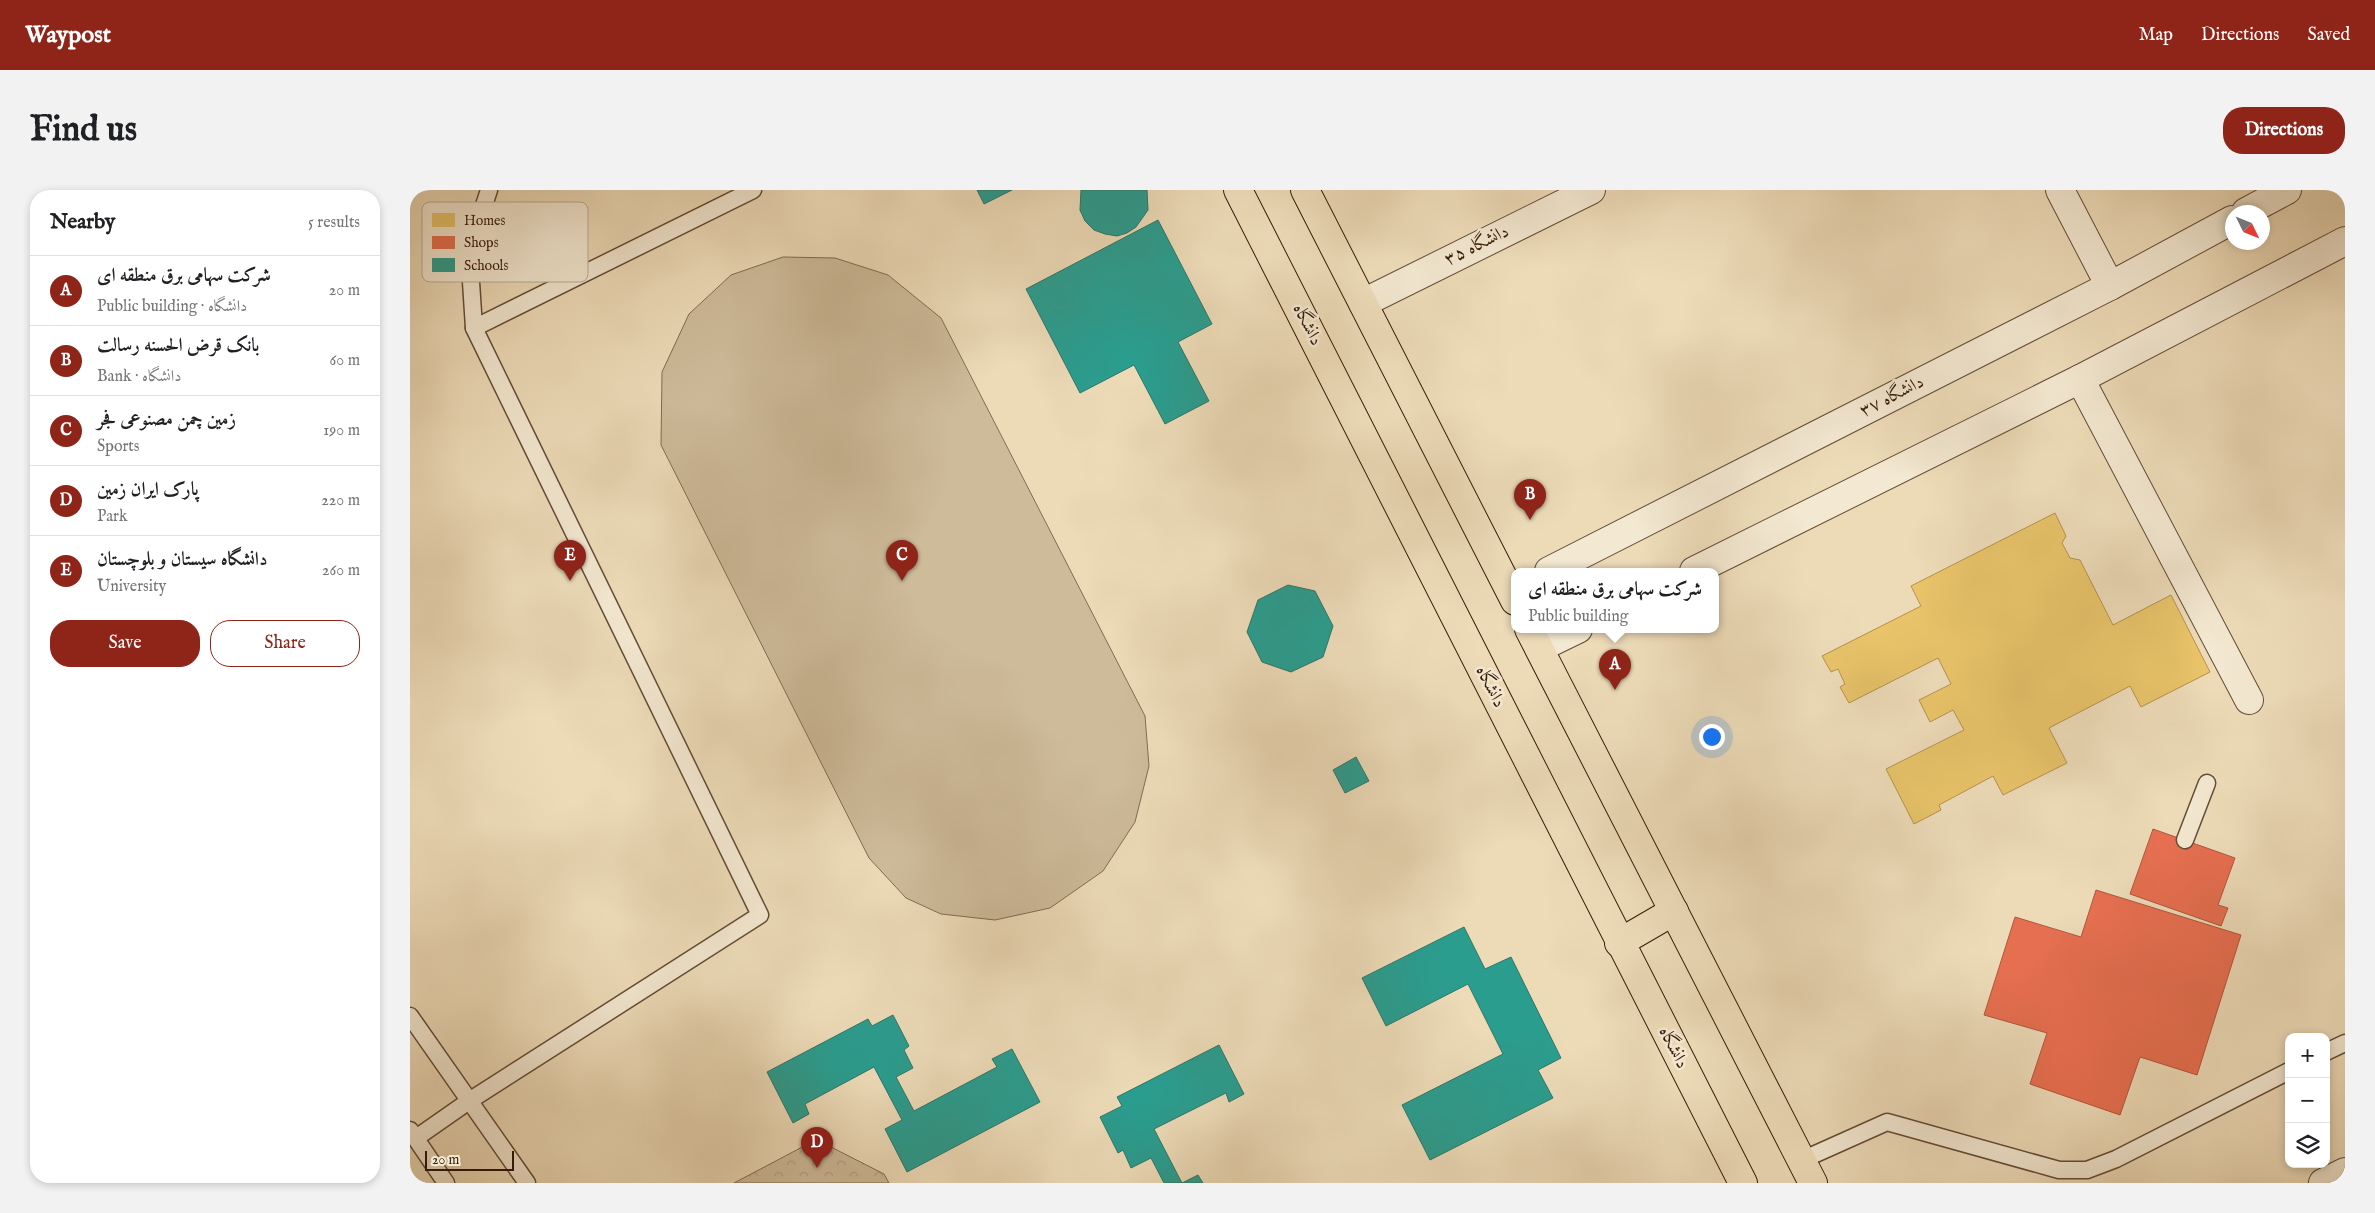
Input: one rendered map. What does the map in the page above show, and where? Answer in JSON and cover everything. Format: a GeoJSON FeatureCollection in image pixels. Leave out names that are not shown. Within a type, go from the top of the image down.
{"type":"FeatureCollection","features":[{"type":"Feature","properties":{"kind":"main road","name":"دانشگاه"},"geometry":{"type":"LineString","coordinates":[[1238,190],[1619,943],[1743,1183]]}},
{"type":"Feature","properties":{"kind":"main road"},"geometry":{"type":"LineString","coordinates":[[1305,190],[1511,590]]}},
{"type":"Feature","properties":{"kind":"main road"},"geometry":{"type":"LineString","coordinates":[[1534,638],[1806,1170]]}},
{"type":"Feature","properties":{"kind":"main road"},"geometry":{"type":"LineString","coordinates":[[1619,943],[1674,910]]}},
{"type":"Feature","properties":{"kind":"street","name":"دانشگاه ۳۵"},"geometry":{"type":"LineString","coordinates":[[1363,303],[1591,190]]}},
{"type":"Feature","properties":{"kind":"street"},"geometry":{"type":"LineString","coordinates":[[2060,190],[2110,286]]}},
{"type":"Feature","properties":{"kind":"street"},"geometry":{"type":"LineString","coordinates":[[2259,205],[2287,190]]}},
{"type":"Feature","properties":{"kind":"street","name":"دانشگاه ۳۷"},"geometry":{"type":"LineString","coordinates":[[1556,568],[2110,286],[2225,224]]}},
{"type":"Feature","properties":{"kind":"street"},"geometry":{"type":"LineString","coordinates":[[1700,568],[2080,380],[2345,241]]}},
{"type":"Feature","properties":{"kind":"street"},"geometry":{"type":"LineString","coordinates":[[2080,380],[2249,700]]}},
{"type":"Feature","properties":{"kind":"street"},"geometry":{"type":"LineString","coordinates":[[1534,638],[1558,633]]}},
{"type":"Feature","properties":{"kind":"street"},"geometry":{"type":"LineString","coordinates":[[2323,1183],[2345,1172]]}},
{"type":"Feature","properties":{"kind":"lane"},"geometry":{"type":"LineString","coordinates":[[485,202],[489,190]]}},
{"type":"Feature","properties":{"kind":"lane"},"geometry":{"type":"LineString","coordinates":[[588,272],[753,190]]}},
{"type":"Feature","properties":{"kind":"lane"},"geometry":{"type":"LineString","coordinates":[[446,1183],[413,1134],[469,1101],[760,915],[474,328],[471,282]]}},
{"type":"Feature","properties":{"kind":"lane"},"geometry":{"type":"LineString","coordinates":[[474,328],[567,282]]}},
{"type":"Feature","properties":{"kind":"lane"},"geometry":{"type":"LineString","coordinates":[[2185,840],[2207,783]]}},
{"type":"Feature","properties":{"kind":"lane"},"geometry":{"type":"LineString","coordinates":[[410,1016],[527,1183]]}},
{"type":"Feature","properties":{"kind":"lane"},"geometry":{"type":"LineString","coordinates":[[2330,1050],[2345,1043]]}},
{"type":"Feature","properties":{"kind":"lane"},"geometry":{"type":"LineString","coordinates":[[1806,1170],[1887,1122],[2059,1170],[2087,1170],[2116,1159],[2285,1073]]}},
{"type":"Feature","properties":{"kind":"green space"},"geometry":{"type":"Polygon","coordinates":[[[783,257],[835,258],[888,275],[941,318],[1145,716],[1149,766],[1135,822],[1103,871],[1050,908],[995,920],[941,914],[906,898],[869,858],[661,445],[662,372],[689,314],[731,275],[783,257]]]}},
{"type":"Feature","properties":{"kind":"green space"},"geometry":{"type":"Polygon","coordinates":[[[808,1144],[831,1147],[884,1174],[889,1183],[734,1183],[808,1144]]]}},
{"type":"Feature","properties":{"kind":"building: Homes"},"geometry":{"type":"Polygon","coordinates":[[[2055,513],[2066,536],[2062,543],[2070,558],[2080,560],[2113,625],[2171,595],[2210,672],[2141,707],[2130,686],[2049,728],[2067,763],[2003,795],[1993,776],[1939,805],[1941,810],[1914,824],[1886,769],[1964,730],[1953,710],[1930,722],[1919,700],[1951,684],[1938,658],[1849,703],[1840,687],[1845,684],[1838,669],[1831,672],[1822,656],[1921,606],[1911,586],[2055,513]]]}},
{"type":"Feature","properties":{"kind":"building: Shops"},"geometry":{"type":"Polygon","coordinates":[[[2153,829],[2235,858],[2218,905],[2228,908],[2221,926],[2130,894],[2153,829]]]}},
{"type":"Feature","properties":{"kind":"building: Shops"},"geometry":{"type":"Polygon","coordinates":[[[2096,890],[2241,935],[2197,1075],[2140,1057],[2120,1115],[2030,1084],[2047,1033],[1984,1015],[2015,917],[2081,937],[2096,890]]]}},
{"type":"Feature","properties":{"kind":"building: Schools"},"geometry":{"type":"Polygon","coordinates":[[[977,190],[1012,190],[984,204],[977,190]]]}},
{"type":"Feature","properties":{"kind":"building: Schools"},"geometry":{"type":"Polygon","coordinates":[[[1081,190],[1147,190],[1148,210],[1136,227],[1127,233],[1117,236],[1105,234],[1094,230],[1085,221],[1080,210],[1081,190]]]}},
{"type":"Feature","properties":{"kind":"building: Schools"},"geometry":{"type":"Polygon","coordinates":[[[1158,220],[1212,324],[1178,342],[1209,401],[1165,424],[1134,365],[1080,393],[1026,289],[1158,220]]]}},
{"type":"Feature","properties":{"kind":"building: Schools"},"geometry":{"type":"Polygon","coordinates":[[[1288,585],[1315,591],[1333,626],[1323,657],[1291,672],[1262,662],[1247,632],[1258,600],[1288,585]]]}},
{"type":"Feature","properties":{"kind":"building: Schools"},"geometry":{"type":"Polygon","coordinates":[[[1356,757],[1369,781],[1345,793],[1333,770],[1356,757]]]}},
{"type":"Feature","properties":{"kind":"building: Schools"},"geometry":{"type":"Polygon","coordinates":[[[1464,927],[1485,969],[1511,957],[1561,1058],[1538,1070],[1553,1098],[1430,1160],[1402,1105],[1503,1054],[1468,984],[1386,1026],[1362,978],[1464,927]]]}},
{"type":"Feature","properties":{"kind":"building: Schools"},"geometry":{"type":"Polygon","coordinates":[[[893,1015],[909,1046],[904,1050],[913,1068],[896,1077],[914,1111],[997,1067],[992,1059],[1012,1049],[1040,1102],[907,1172],[885,1129],[902,1120],[874,1067],[805,1104],[809,1114],[793,1123],[767,1072],[868,1019],[872,1026],[893,1015]]]}},
{"type":"Feature","properties":{"kind":"building: Schools"},"geometry":{"type":"Polygon","coordinates":[[[1219,1045],[1244,1094],[1229,1102],[1226,1093],[1154,1129],[1182,1183],[1164,1183],[1151,1158],[1131,1168],[1123,1150],[1118,1153],[1100,1117],[1122,1106],[1117,1097],[1219,1045]]]}},
{"type":"Feature","properties":{"kind":"building: Schools"},"geometry":{"type":"Polygon","coordinates":[[[1198,1175],[1203,1183],[1182,1183],[1198,1175]]]}},
{"type":"Feature","properties":{"kind":"place","name":"بانک قرض الحسنه رسالت"},"geometry":{"type":"Point","coordinates":[1530,520]}},
{"type":"Feature","properties":{"kind":"place","name":"دانشگاه سیستان و بلوچستان"},"geometry":{"type":"Point","coordinates":[570,581]}},
{"type":"Feature","properties":{"kind":"place","name":"زمین چمن مصنوعی فجر"},"geometry":{"type":"Point","coordinates":[902,581]}},
{"type":"Feature","properties":{"kind":"place","name":"شرکت سهامی برق منطقه ای"},"geometry":{"type":"Point","coordinates":[1615,690]}},
{"type":"Feature","properties":{"kind":"place","name":"پارک ایران زمین"},"geometry":{"type":"Point","coordinates":[817,1168]}}]}
